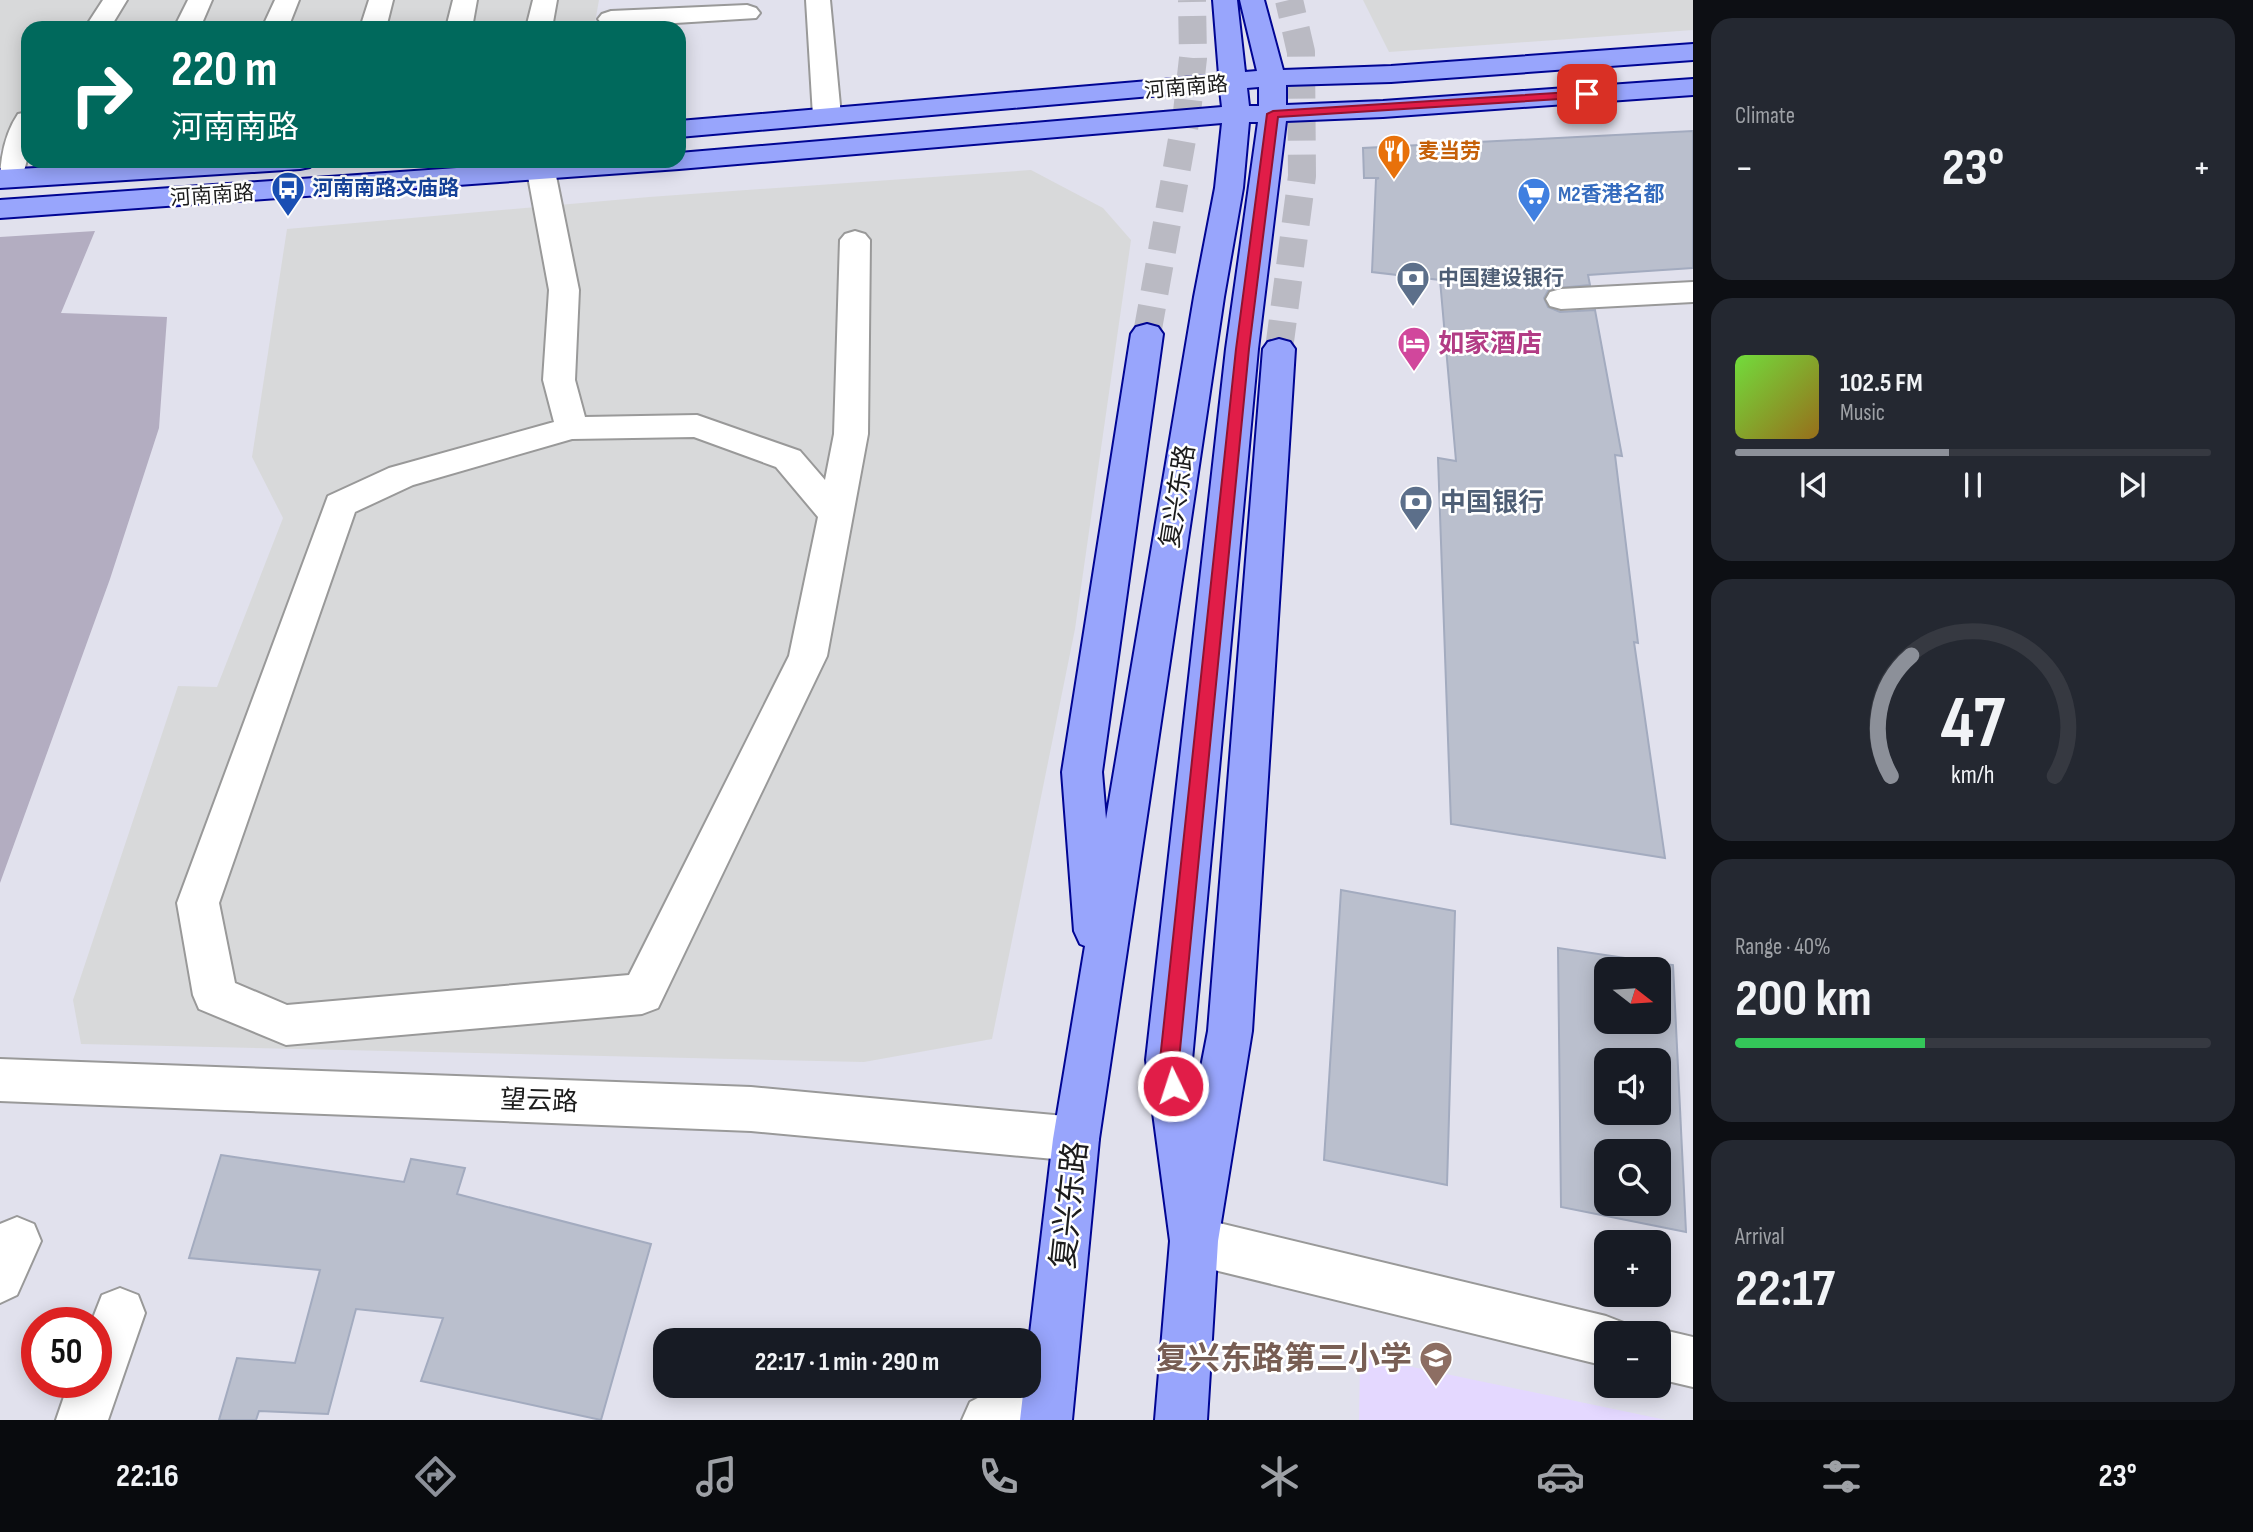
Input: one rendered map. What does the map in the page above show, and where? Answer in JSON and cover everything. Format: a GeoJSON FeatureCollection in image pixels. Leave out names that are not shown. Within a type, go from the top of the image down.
{"type":"FeatureCollection","features":[{"type":"Feature","properties":{"kind":"main road","name":"复兴东路"},"geometry":{"type":"LineString","coordinates":[[1048,1405],[1076,1139],[1209,297],[1229,188],[1235,98],[1225,0]]}},
{"type":"Feature","properties":{"kind":"main road","name":"复兴东路"},"geometry":{"type":"LineString","coordinates":[[1194,1241],[1169,1060],[1242,349],[1272,96],[1252,0]]}},
{"type":"Feature","properties":{"kind":"main road","name":"河南南路"},"geometry":{"type":"LineString","coordinates":[[1272,96],[1391,74],[1693,52]]}},
{"type":"Feature","properties":{"kind":"main road","name":"河南南路"},"geometry":{"type":"LineString","coordinates":[[686,128],[827,116],[1272,96],[1693,87]]}},
{"type":"Feature","properties":{"kind":"main road","name":"河南南路"},"geometry":{"type":"LineString","coordinates":[[686,160],[1235,98]]}},
{"type":"Feature","properties":{"kind":"main road","name":"河南南路"},"geometry":{"type":"LineString","coordinates":[[4,178],[99,168]]}},
{"type":"Feature","properties":{"kind":"main road","name":"河南南路"},"geometry":{"type":"LineString","coordinates":[[0,209],[582,168]]}},
{"type":"Feature","properties":{"kind":"main road","name":"复兴东路"},"geometry":{"type":"LineString","coordinates":[[1100,992],[1082,772],[1147,334]]}},
{"type":"Feature","properties":{"kind":"main road","name":"复兴东路"},"geometry":{"type":"LineString","coordinates":[[1181,1420],[1194,1241],[1230,1031],[1279,349]]}},
{"type":"Feature","properties":{"kind":"street"},"geometry":{"type":"LineString","coordinates":[[103,21],[115,0]]}},
{"type":"Feature","properties":{"kind":"street"},"geometry":{"type":"LineString","coordinates":[[190,21],[200,0]]}},
{"type":"Feature","properties":{"kind":"street"},"geometry":{"type":"LineString","coordinates":[[278,21],[287,0]]}},
{"type":"Feature","properties":{"kind":"street"},"geometry":{"type":"LineString","coordinates":[[375,21],[381,0]]}},
{"type":"Feature","properties":{"kind":"street"},"geometry":{"type":"LineString","coordinates":[[460,21],[465,0]]}},
{"type":"Feature","properties":{"kind":"street"},"geometry":{"type":"LineString","coordinates":[[540,21],[545,0]]}},
{"type":"Feature","properties":{"kind":"street"},"geometry":{"type":"LineString","coordinates":[[818,0],[827,116]]}},
{"type":"Feature","properties":{"kind":"street"},"geometry":{"type":"LineString","coordinates":[[610,16],[747,13]]}},
{"type":"Feature","properties":{"kind":"street"},"geometry":{"type":"LineString","coordinates":[[4,178],[21,137]]}},
{"type":"Feature","properties":{"kind":"street"},"geometry":{"type":"LineString","coordinates":[[541,171],[564,290],[559,380],[572,428]]}},
{"type":"Feature","properties":{"kind":"street"},"geometry":{"type":"LineString","coordinates":[[835,515],[788,459],[697,426],[572,428],[401,476],[340,505],[198,903],[215,995],[286,1025],[642,994],[808,656],[851,434],[855,240]]}},
{"type":"Feature","properties":{"kind":"street"},"geometry":{"type":"LineString","coordinates":[[1561,299],[1693,292]]}},
{"type":"Feature","properties":{"kind":"street","name":"望云路"},"geometry":{"type":"LineString","coordinates":[[0,1080],[751,1109],[1076,1139]]}},
{"type":"Feature","properties":{"kind":"street"},"geometry":{"type":"LineString","coordinates":[[1194,1241],[1594,1338]]}},
{"type":"Feature","properties":{"kind":"street"},"geometry":{"type":"LineString","coordinates":[[112,1336],[120,1313]]}},
{"type":"Feature","properties":{"kind":"street"},"geometry":{"type":"LineString","coordinates":[[1671,1357],[1693,1362]]}},
{"type":"Feature","properties":{"kind":"street"},"geometry":{"type":"LineString","coordinates":[[82,1420],[90,1398]]}},
{"type":"Feature","properties":{"kind":"street"},"geometry":{"type":"LineString","coordinates":[[988,1420],[1048,1405]]}},
{"type":"Feature","properties":{"kind":"shaded area"},"geometry":{"type":"Polygon","coordinates":[[[0,0],[599,0],[595,21],[21,21],[21,148],[0,150],[0,0]]]}},
{"type":"Feature","properties":{"kind":"shaded area"},"geometry":{"type":"Polygon","coordinates":[[[1363,0],[1693,0],[1693,30],[1389,52],[1363,0]]]}},
{"type":"Feature","properties":{"kind":"shaded area"},"geometry":{"type":"Polygon","coordinates":[[[1031,170],[1103,208],[1131,240],[1075,629],[992,1039],[864,1062],[81,1044],[73,1000],[178,686],[217,687],[283,518],[252,457],[287,229],[649,197],[1031,170]]]}},
{"type":"Feature","properties":{"kind":"shaded area"},"geometry":{"type":"Polygon","coordinates":[[[95,231],[61,313],[167,317],[159,428],[110,579],[0,883],[0,237],[95,231]]]}},
{"type":"Feature","properties":{"kind":"shaded area","name":"复兴东路第三小学"},"geometry":{"type":"Polygon","coordinates":[[[1360,1356],[1666,1420],[1359,1420],[1360,1356]]]}},
{"type":"Feature","properties":{"kind":"building"},"geometry":{"type":"Polygon","coordinates":[[[1693,131],[1693,268],[1588,275],[1590,285],[1549,289],[1544,298],[1548,307],[1560,312],[1595,310],[1622,456],[1615,455],[1638,643],[1634,642],[1665,858],[1451,824],[1438,458],[1456,461],[1440,280],[1372,272],[1376,179],[1379,178],[1364,178],[1363,148],[1693,131]]]}},
{"type":"Feature","properties":{"kind":"building"},"geometry":{"type":"Polygon","coordinates":[[[1341,890],[1455,911],[1447,1185],[1324,1160],[1341,890]]]}},
{"type":"Feature","properties":{"kind":"building"},"geometry":{"type":"Polygon","coordinates":[[[1558,948],[1619,957],[1594,957],[1594,1034],[1671,1034],[1673,965],[1686,1232],[1606,1216],[1671,1216],[1671,1139],[1594,1139],[1594,1214],[1561,1207],[1558,948]]]}},
{"type":"Feature","properties":{"kind":"building"},"geometry":{"type":"Polygon","coordinates":[[[221,1155],[404,1182],[411,1159],[465,1168],[457,1194],[651,1244],[601,1420],[421,1381],[443,1318],[356,1309],[328,1414],[259,1411],[256,1420],[219,1420],[237,1358],[295,1363],[320,1270],[189,1258],[221,1155]]]}},
{"type":"Feature","properties":{"kind":"tunnel"},"geometry":{"type":"LineString","coordinates":[[1147,334],[1187,112],[1193,58],[1192,0]]}},
{"type":"Feature","properties":{"kind":"tunnel"},"geometry":{"type":"LineString","coordinates":[[1279,349],[1302,176],[1301,52],[1289,0]]}},
{"type":"Feature","properties":{"kind":"place","name":"麦当劳"},"geometry":{"type":"Point","coordinates":[1394,181]}},
{"type":"Feature","properties":{"kind":"place","name":"河南南路文庙路"},"geometry":{"type":"Point","coordinates":[288,218]}},
{"type":"Feature","properties":{"kind":"place","name":"M2香港名都"},"geometry":{"type":"Point","coordinates":[1534,224]}},
{"type":"Feature","properties":{"kind":"place","name":"中国建设银行"},"geometry":{"type":"Point","coordinates":[1413,308]}},
{"type":"Feature","properties":{"kind":"place","name":"如家酒店"},"geometry":{"type":"Point","coordinates":[1414,373]}},
{"type":"Feature","properties":{"kind":"place","name":"中国银行"},"geometry":{"type":"Point","coordinates":[1416,532]}},
{"type":"Feature","properties":{"kind":"place","name":"复兴东路第三小学"},"geometry":{"type":"Point","coordinates":[1436,1388]}},
{"type":"Feature","properties":{"kind":"route"},"geometry":{"type":"LineString","coordinates":[[1173,1086],[1169,1060],[1242,349],[1273,114],[1587,94]]}}]}
